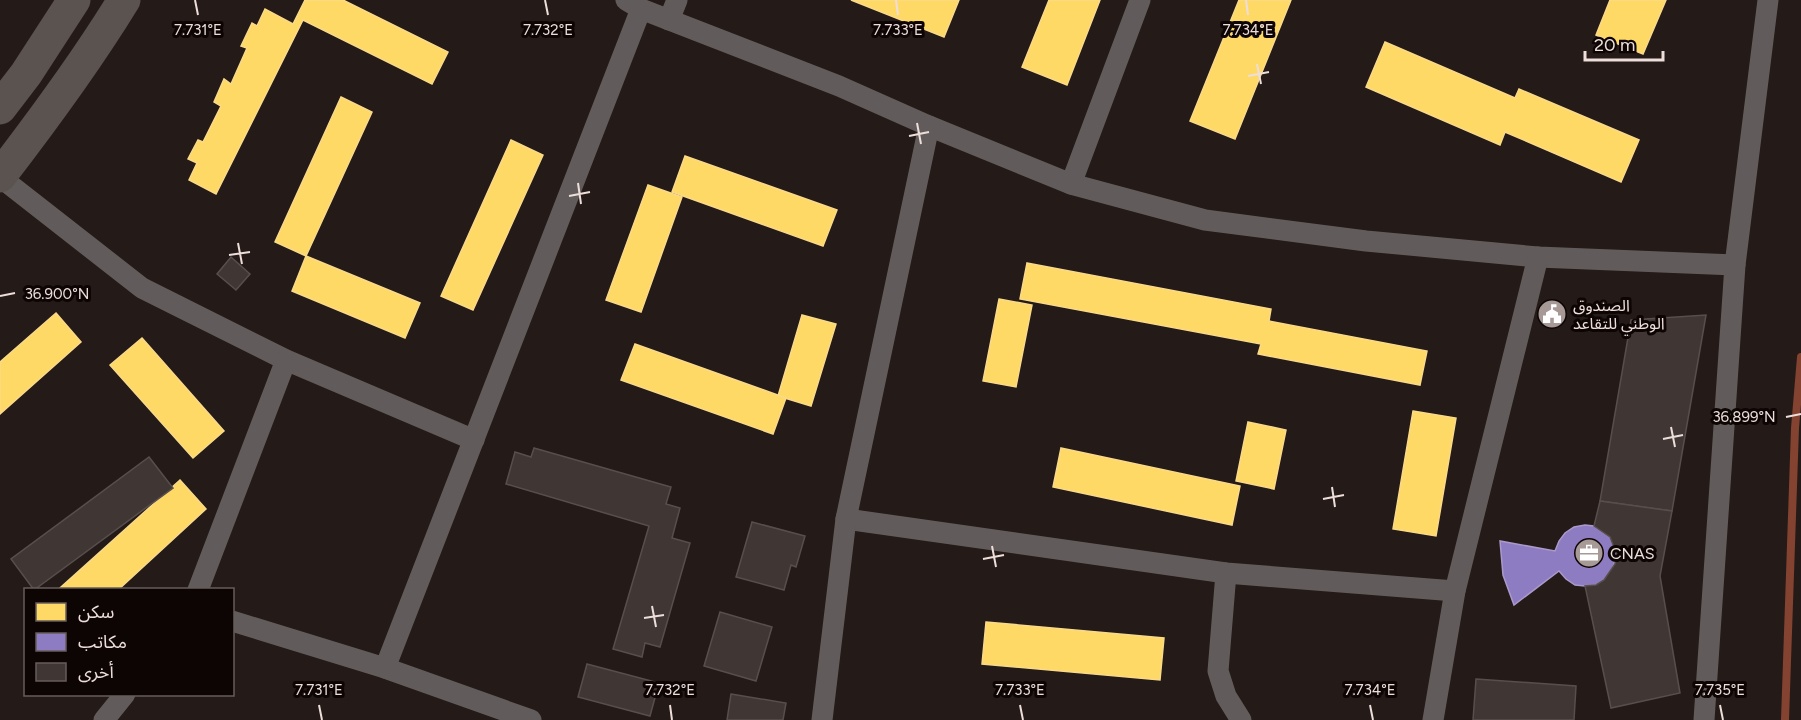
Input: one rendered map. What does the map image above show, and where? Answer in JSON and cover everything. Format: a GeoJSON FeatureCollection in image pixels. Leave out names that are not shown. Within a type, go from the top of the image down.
{"type":"FeatureCollection","features":[{"type":"Feature","properties":{"kind":"main road"},"geometry":{"type":"LineString","coordinates":[[0,108],[26,74],[74,0]]}},
{"type":"Feature","properties":{"kind":"main road"},"geometry":{"type":"LineString","coordinates":[[0,177],[93,51],[124,0]]}},
{"type":"Feature","properties":{"kind":"street"},"geometry":{"type":"LineString","coordinates":[[669,20],[676,0]]}},
{"type":"Feature","properties":{"kind":"street"},"geometry":{"type":"LineString","coordinates":[[1071,184],[1140,0]]}},
{"type":"Feature","properties":{"kind":"street"},"geometry":{"type":"LineString","coordinates":[[1704,720],[1735,265],[1768,0]]}},
{"type":"Feature","properties":{"kind":"street"},"geometry":{"type":"LineString","coordinates":[[385,668],[474,440],[634,5],[839,86],[929,126],[1071,184],[1205,220],[1366,241],[1538,257],[1735,265]]}},
{"type":"Feature","properties":{"kind":"street"},"geometry":{"type":"LineString","coordinates":[[822,720],[846,519],[929,126]]}},
{"type":"Feature","properties":{"kind":"street"},"geometry":{"type":"LineString","coordinates":[[0,177],[142,288],[286,360],[474,440]]}},
{"type":"Feature","properties":{"kind":"street"},"geometry":{"type":"LineString","coordinates":[[1433,720],[1455,591],[1538,257]]}},
{"type":"Feature","properties":{"kind":"street"},"geometry":{"type":"LineString","coordinates":[[199,588],[286,360]]}},
{"type":"Feature","properties":{"kind":"street"},"geometry":{"type":"LineString","coordinates":[[846,519],[1226,573],[1455,591]]}},
{"type":"Feature","properties":{"kind":"street"},"geometry":{"type":"LineString","coordinates":[[1226,573],[1218,671],[1226,696],[1241,720]]}},
{"type":"Feature","properties":{"kind":"street"},"geometry":{"type":"LineString","coordinates":[[234,622],[385,668],[531,720]]}},
{"type":"Feature","properties":{"kind":"street"},"geometry":{"type":"LineString","coordinates":[[104,720],[123,696]]}},
{"type":"Feature","properties":{"kind":"building: سكن"},"geometry":{"type":"Polygon","coordinates":[[[305,0],[343,0],[448,52],[432,84],[303,20],[216,194],[189,180],[197,163],[188,159],[198,140],[203,142],[221,106],[214,102],[224,79],[231,84],[247,48],[241,46],[252,23],[257,26],[265,9],[293,24],[305,0]]]}},
{"type":"Feature","properties":{"kind":"building: سكن"},"geometry":{"type":"Polygon","coordinates":[[[851,0],[959,0],[944,37],[851,0]]]}},
{"type":"Feature","properties":{"kind":"building: سكن"},"geometry":{"type":"Polygon","coordinates":[[[1049,0],[1100,0],[1067,85],[1022,67],[1049,0]]]}},
{"type":"Feature","properties":{"kind":"building: سكن"},"geometry":{"type":"Polygon","coordinates":[[[1239,0],[1291,0],[1235,139],[1190,121],[1239,0]]]}},
{"type":"Feature","properties":{"kind":"building: سكن"},"geometry":{"type":"Polygon","coordinates":[[[1610,0],[1666,0],[1643,54],[1596,35],[1610,0]]]}},
{"type":"Feature","properties":{"kind":"building: سكن"},"geometry":{"type":"Polygon","coordinates":[[[1385,42],[1515,98],[1519,89],[1639,140],[1621,182],[1505,132],[1500,145],[1366,87],[1385,42]]]}},
{"type":"Feature","properties":{"kind":"building: سكن"},"geometry":{"type":"Polygon","coordinates":[[[341,97],[372,112],[306,256],[275,242],[341,97]]]}},
{"type":"Feature","properties":{"kind":"building: سكن"},"geometry":{"type":"Polygon","coordinates":[[[511,140],[543,155],[473,310],[441,296],[511,140]]]}},
{"type":"Feature","properties":{"kind":"building: سكن"},"geometry":{"type":"Polygon","coordinates":[[[685,156],[837,210],[823,246],[672,192],[685,156]]]}},
{"type":"Feature","properties":{"kind":"building: سكن"},"geometry":{"type":"Polygon","coordinates":[[[648,185],[682,197],[641,312],[606,300],[648,185]]]}},
{"type":"Feature","properties":{"kind":"building: سكن"},"geometry":{"type":"Polygon","coordinates":[[[306,256],[420,303],[405,338],[292,291],[306,256]]]}},
{"type":"Feature","properties":{"kind":"building: سكن"},"geometry":{"type":"Polygon","coordinates":[[[1027,263],[1271,309],[1269,321],[1427,351],[1420,385],[1258,354],[1261,344],[1020,299],[1027,263]]]}},
{"type":"Feature","properties":{"kind":"building: سكن"},"geometry":{"type":"Polygon","coordinates":[[[999,299],[1032,305],[1016,387],[983,381],[999,299]]]}},
{"type":"Feature","properties":{"kind":"building: سكن"},"geometry":{"type":"Polygon","coordinates":[[[56,313],[81,342],[0,414],[0,362],[56,313]]]}},
{"type":"Feature","properties":{"kind":"building: سكن"},"geometry":{"type":"Polygon","coordinates":[[[802,315],[836,324],[811,406],[778,396],[802,315]]]}},
{"type":"Feature","properties":{"kind":"building: سكن"},"geometry":{"type":"Polygon","coordinates":[[[142,338],[224,431],[193,458],[110,365],[142,338]]]}},
{"type":"Feature","properties":{"kind":"building: سكن"},"geometry":{"type":"Polygon","coordinates":[[[635,344],[786,398],[773,434],[621,380],[635,344]]]}},
{"type":"Feature","properties":{"kind":"building: سكن"},"geometry":{"type":"Polygon","coordinates":[[[1413,411],[1456,418],[1436,536],[1393,529],[1413,411]]]}},
{"type":"Feature","properties":{"kind":"building: سكن"},"geometry":{"type":"Polygon","coordinates":[[[1248,422],[1286,430],[1274,489],[1236,481],[1248,422]]]}},
{"type":"Feature","properties":{"kind":"building: سكن"},"geometry":{"type":"Polygon","coordinates":[[[1061,448],[1240,486],[1232,525],[1053,487],[1061,448]]]}},
{"type":"Feature","properties":{"kind":"building: سكن"},"geometry":{"type":"Polygon","coordinates":[[[180,480],[206,509],[120,588],[60,588],[180,480]]]}},
{"type":"Feature","properties":{"kind":"building: سكن"},"geometry":{"type":"Polygon","coordinates":[[[986,622],[1164,638],[1160,680],[982,664],[986,622]]]}},
{"type":"Feature","properties":{"kind":"building: مكاتب"},"geometry":{"type":"Polygon","coordinates":[[[1594,526],[1610,537],[1617,555],[1611,573],[1596,585],[1585,586],[1575,585],[1559,571],[1514,605],[1503,575],[1500,541],[1555,551],[1565,533],[1574,527],[1594,526]]]}},
{"type":"Feature","properties":{"kind":"building: أخرى"},"geometry":{"type":"Polygon","coordinates":[[[231,257],[250,274],[236,290],[217,274],[231,257]]]}},
{"type":"Feature","properties":{"kind":"building: أخرى"},"geometry":{"type":"Polygon","coordinates":[[[1706,315],[1672,511],[1600,501],[1631,320],[1706,315]]]}},
{"type":"Feature","properties":{"kind":"building: أخرى"},"geometry":{"type":"Polygon","coordinates":[[[534,448],[671,487],[666,504],[680,508],[672,538],[690,543],[660,647],[645,643],[642,657],[613,649],[649,526],[506,484],[515,452],[531,457],[534,448]]]}},
{"type":"Feature","properties":{"kind":"building: أخرى"},"geometry":{"type":"Polygon","coordinates":[[[149,457],[173,488],[37,588],[33,588],[11,559],[149,457]]]}},
{"type":"Feature","properties":{"kind":"building: أخرى"},"geometry":{"type":"Polygon","coordinates":[[[1600,501],[1672,511],[1660,576],[1680,693],[1611,708],[1585,586],[1596,585],[1604,580],[1615,564],[1617,555],[1610,537],[1594,526],[1600,501]]]}},
{"type":"Feature","properties":{"kind":"building: أخرى"},"geometry":{"type":"Polygon","coordinates":[[[752,522],[805,536],[796,567],[791,565],[784,590],[736,577],[752,522]]]}},
{"type":"Feature","properties":{"kind":"building: أخرى"},"geometry":{"type":"Polygon","coordinates":[[[720,612],[772,627],[756,681],[704,666],[720,612]]]}},
{"type":"Feature","properties":{"kind":"building: أخرى"},"geometry":{"type":"Polygon","coordinates":[[[587,664],[659,683],[650,716],[578,697],[587,664]]]}},
{"type":"Feature","properties":{"kind":"building: أخرى"},"geometry":{"type":"Polygon","coordinates":[[[1476,679],[1576,686],[1574,720],[1473,720],[1476,679]]]}},
{"type":"Feature","properties":{"kind":"building: أخرى"},"geometry":{"type":"Polygon","coordinates":[[[731,694],[786,703],[783,720],[727,720],[731,694]]]}},
{"type":"Feature","properties":{"kind":"waterway"},"geometry":{"type":"LineString","coordinates":[[1785,720],[1795,428],[1801,357]]}},
{"type":"Feature","properties":{"kind":"place","name":"الصندوق الوطني للتقاعد"},"geometry":{"type":"Point","coordinates":[1552,314]}},
{"type":"Feature","properties":{"kind":"place","name":"CNAS"},"geometry":{"type":"Point","coordinates":[1589,553]}}]}
